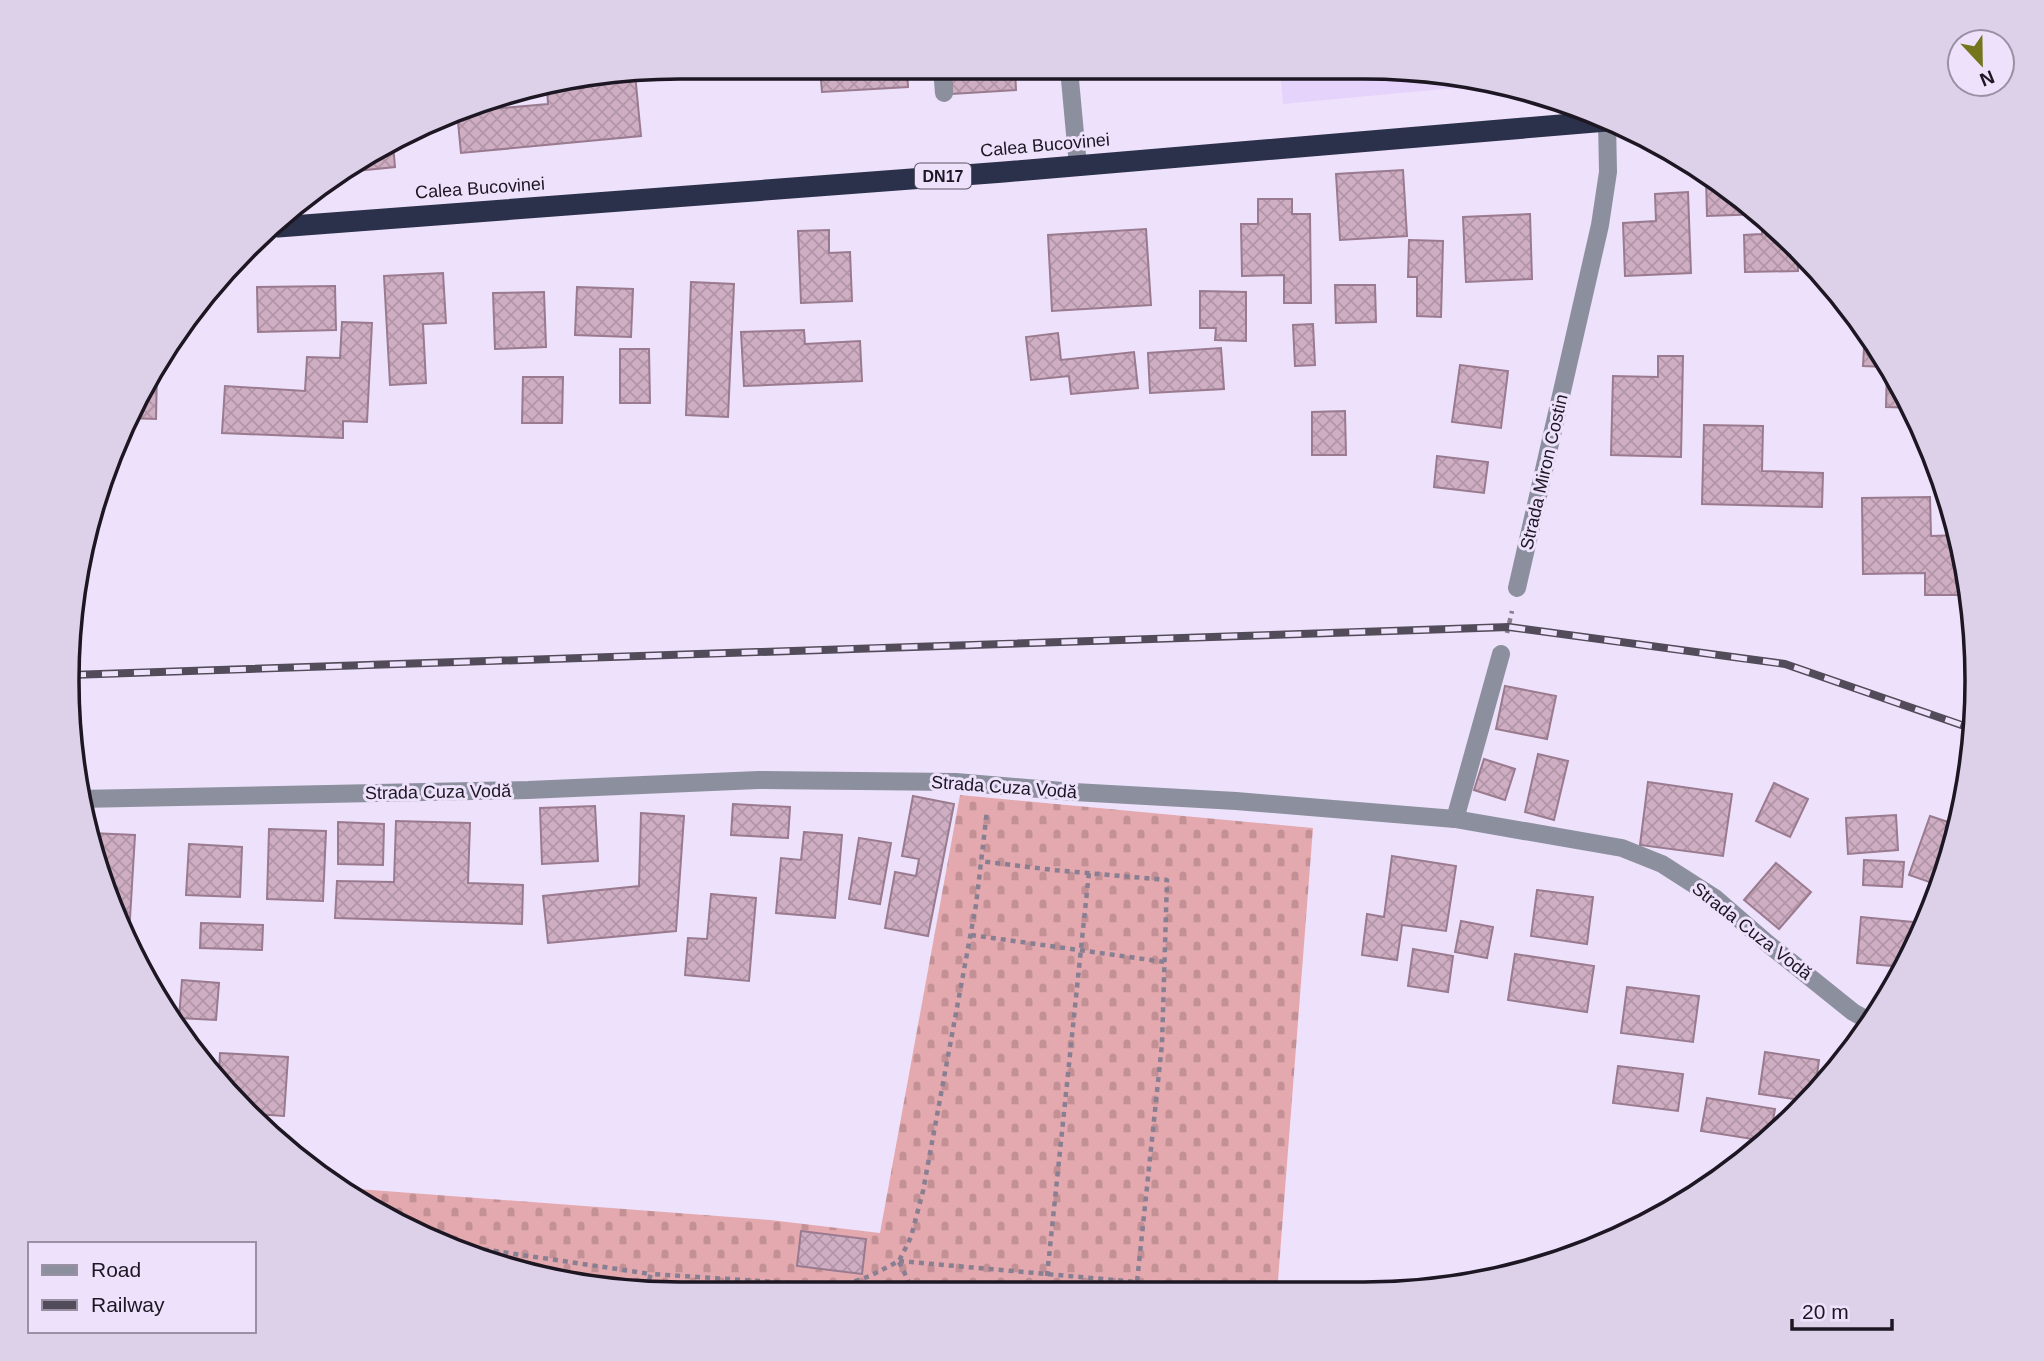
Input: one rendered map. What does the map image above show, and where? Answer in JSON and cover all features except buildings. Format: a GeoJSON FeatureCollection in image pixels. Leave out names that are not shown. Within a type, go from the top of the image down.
{"type":"FeatureCollection","features":[{"type":"Feature","properties":{"kind":"highway","name":"Calea Bucovinei"},"geometry":{"type":"LineString","coordinates":[[286,226],[1078,166],[1588,123]]}},
{"type":"Feature","properties":{"kind":"street"},"geometry":{"type":"LineString","coordinates":[[943,79],[944,93]]}},
{"type":"Feature","properties":{"kind":"street"},"geometry":{"type":"LineString","coordinates":[[1070,79],[1078,166]]}},
{"type":"Feature","properties":{"kind":"street","name":"Strada Miron Costin"},"geometry":{"type":"LineString","coordinates":[[1517,588],[1600,225],[1608,172],[1607,131]]}},
{"type":"Feature","properties":{"kind":"street"},"geometry":{"type":"LineString","coordinates":[[1455,819],[1501,654]]}},
{"type":"Feature","properties":{"kind":"street","name":"Strada Cuza Vodă"},"geometry":{"type":"LineString","coordinates":[[90,799],[528,790],[758,780],[991,784],[1455,819],[1622,848],[1662,864],[1715,898],[1778,952],[1862,1017]]}},
{"type":"Feature","properties":{"kind":"path"},"geometry":{"type":"LineString","coordinates":[[1501,654],[1517,588]]}},
{"type":"Feature","properties":{"kind":"path"},"geometry":{"type":"LineString","coordinates":[[899,1261],[911,1237],[923,1191],[971,935],[991,784]]}},
{"type":"Feature","properties":{"kind":"path"},"geometry":{"type":"LineString","coordinates":[[852,1282],[899,1261],[1137,1282],[1162,1044],[1167,880],[1053,870],[980,860]]}},
{"type":"Feature","properties":{"kind":"path"},"geometry":{"type":"LineString","coordinates":[[1047,1276],[1089,872]]}},
{"type":"Feature","properties":{"kind":"path"},"geometry":{"type":"LineString","coordinates":[[971,935],[1166,962]]}},
{"type":"Feature","properties":{"kind":"path"},"geometry":{"type":"LineString","coordinates":[[486,1250],[651,1274],[694,1275],[760,1282]]}},
{"type":"Feature","properties":{"kind":"path"},"geometry":{"type":"LineString","coordinates":[[899,1261],[908,1282]]}},
{"type":"Feature","properties":{"kind":"path"},"geometry":{"type":"LineString","coordinates":[[649,1281],[651,1274]]}},
{"type":"Feature","properties":{"kind":"shaded area"},"geometry":{"type":"Polygon","coordinates":[[[1281,79],[1403,80],[1463,87],[1283,104],[1281,79]]]}},
{"type":"Feature","properties":{"kind":"green space"},"geometry":{"type":"Polygon","coordinates":[[[960,795],[1313,828],[1278,1282],[641,1281],[563,1271],[487,1250],[414,1220],[359,1189],[770,1220],[880,1233],[960,795]]]}},
{"type":"Feature","properties":{"kind":"railway"},"geometry":{"type":"LineString","coordinates":[[79,675],[1509,627],[1785,664],[1963,726]]}}]}
